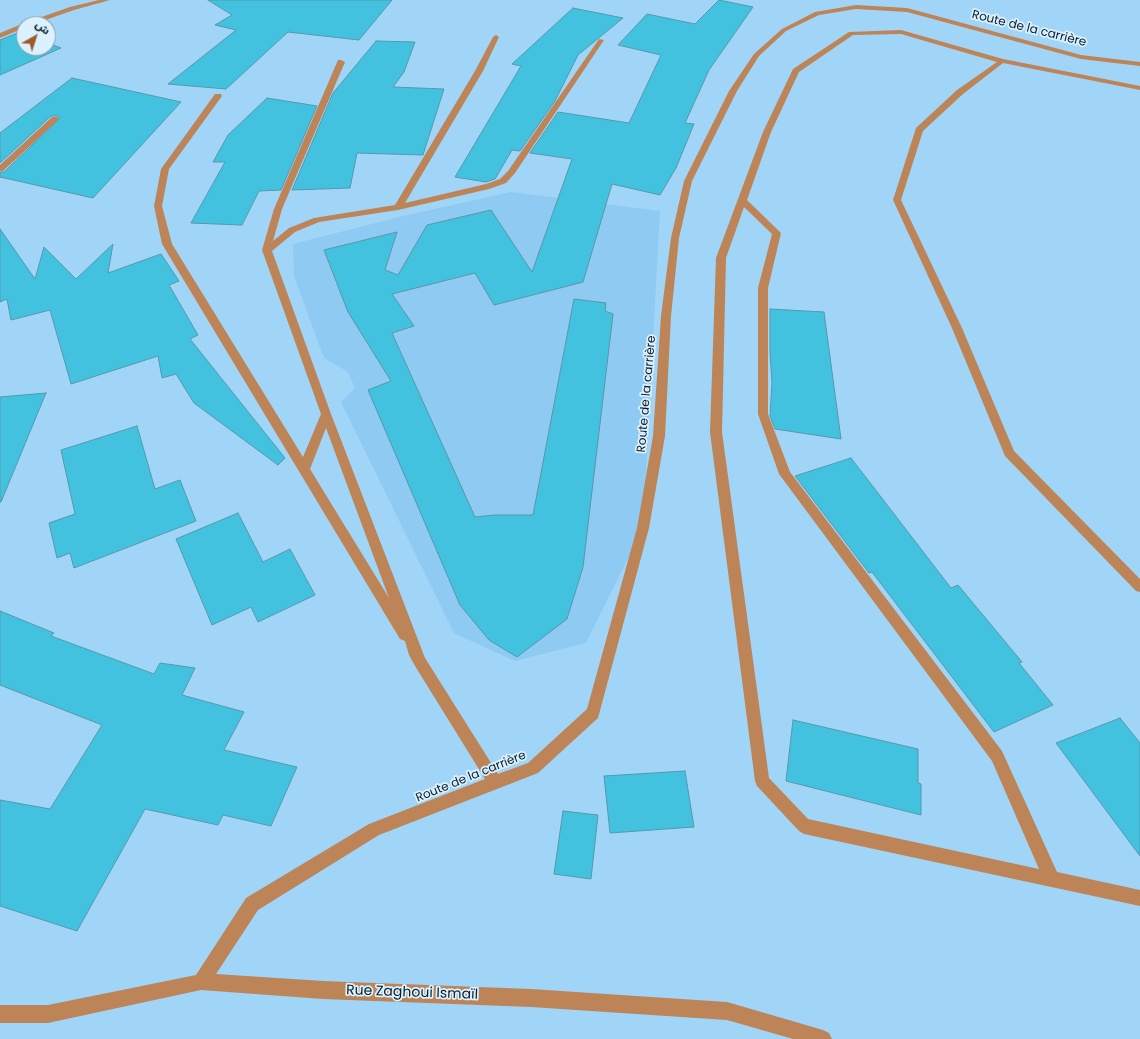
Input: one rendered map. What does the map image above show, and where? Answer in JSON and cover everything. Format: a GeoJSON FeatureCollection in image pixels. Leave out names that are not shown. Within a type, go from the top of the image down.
{"type":"FeatureCollection","features":[{"type":"Feature","properties":{"kind":"street"},"geometry":{"type":"LineString","coordinates":[[50,16],[72,8],[106,0]]}},
{"type":"Feature","properties":{"kind":"street","name":"Route de la carrière"},"geometry":{"type":"LineString","coordinates":[[202,982],[252,904],[374,829],[533,768],[593,713],[643,528],[659,436],[666,316],[675,238],[688,180],[732,91],[756,56],[784,30],[817,13],[856,7],[907,10],[1081,57],[1140,64]]}},
{"type":"Feature","properties":{"kind":"street"},"geometry":{"type":"LineString","coordinates":[[0,36],[16,29]]}},
{"type":"Feature","properties":{"kind":"street"},"geometry":{"type":"LineString","coordinates":[[1140,88],[1002,61],[901,32],[851,33],[796,71],[767,132],[721,258],[716,432],[762,781],[804,826],[1140,898]]}},
{"type":"Feature","properties":{"kind":"street"},"geometry":{"type":"LineString","coordinates":[[398,207],[479,71],[496,37]]}},
{"type":"Feature","properties":{"kind":"street"},"geometry":{"type":"LineString","coordinates":[[267,250],[292,230],[317,220],[398,207],[489,186],[503,181],[511,173],[601,40]]}},
{"type":"Feature","properties":{"kind":"street"},"geometry":{"type":"LineString","coordinates":[[1002,61],[960,92],[919,130],[897,200],[957,328],[1009,453],[1140,586]]}},
{"type":"Feature","properties":{"kind":"street"},"geometry":{"type":"LineString","coordinates":[[341,62],[278,210],[267,250],[326,414],[420,662]]}},
{"type":"Feature","properties":{"kind":"street"},"geometry":{"type":"LineString","coordinates":[[218,96],[165,169],[158,206],[167,244],[420,662],[495,782]]}},
{"type":"Feature","properties":{"kind":"street"},"geometry":{"type":"LineString","coordinates":[[0,169],[55,119]]}},
{"type":"Feature","properties":{"kind":"street"},"geometry":{"type":"LineString","coordinates":[[742,200],[777,233],[763,288],[763,414],[786,474],[857,571],[997,756],[1052,879]]}},
{"type":"Feature","properties":{"kind":"street"},"geometry":{"type":"LineString","coordinates":[[304,469],[326,414]]}},
{"type":"Feature","properties":{"kind":"street","name":"Rue Zaghoui Ismaïl"},"geometry":{"type":"LineString","coordinates":[[0,1014],[48,1014],[202,982],[323,990],[531,998],[727,1011],[823,1039]]}},
{"type":"Feature","properties":{"kind":"shaded area"},"geometry":{"type":"Polygon","coordinates":[[[511,192],[660,211],[643,528],[586,643],[515,661],[454,633],[341,402],[355,388],[348,372],[324,358],[294,276],[293,244],[399,217],[511,192]]]}},
{"type":"Feature","properties":{"kind":"building"},"geometry":{"type":"Polygon","coordinates":[[[208,0],[392,0],[359,40],[288,32],[226,89],[168,84],[236,30],[215,25],[232,15],[208,0]]]}},
{"type":"Feature","properties":{"kind":"building"},"geometry":{"type":"Polygon","coordinates":[[[719,0],[753,7],[709,70],[685,123],[694,124],[676,168],[660,195],[612,184],[583,282],[494,305],[475,273],[392,294],[414,326],[392,333],[475,517],[495,515],[533,515],[574,299],[606,303],[605,311],[613,314],[583,567],[567,619],[517,657],[489,640],[460,605],[368,390],[391,381],[348,312],[324,250],[397,232],[385,270],[398,275],[427,225],[491,210],[532,272],[572,159],[530,153],[558,112],[629,123],[661,55],[618,45],[647,14],[695,24],[719,0]]]}},
{"type":"Feature","properties":{"kind":"building"},"geometry":{"type":"Polygon","coordinates":[[[573,8],[623,18],[578,55],[555,101],[520,151],[512,150],[495,179],[486,182],[455,177],[521,66],[512,64],[573,8]]]}},
{"type":"Feature","properties":{"kind":"building"},"geometry":{"type":"Polygon","coordinates":[[[16,34],[16,56],[43,56],[0,75],[0,40],[16,34]]]}},
{"type":"Feature","properties":{"kind":"building"},"geometry":{"type":"Polygon","coordinates":[[[376,41],[415,42],[404,72],[393,87],[444,89],[423,155],[357,153],[350,188],[292,190],[333,93],[376,41]]]}},
{"type":"Feature","properties":{"kind":"building"},"geometry":{"type":"Polygon","coordinates":[[[56,46],[61,48],[56,50],[56,46]]]}},
{"type":"Feature","properties":{"kind":"building"},"geometry":{"type":"Polygon","coordinates":[[[72,78],[181,102],[93,198],[0,177],[0,172],[4,172],[60,118],[58,116],[51,116],[0,163],[0,133],[72,78]]]}},
{"type":"Feature","properties":{"kind":"building"},"geometry":{"type":"Polygon","coordinates":[[[267,98],[317,106],[281,190],[259,191],[242,225],[191,223],[225,162],[213,162],[228,135],[267,98]]]}},
{"type":"Feature","properties":{"kind":"building"},"geometry":{"type":"Polygon","coordinates":[[[0,229],[35,279],[44,247],[76,279],[113,244],[108,273],[161,254],[179,281],[169,285],[198,335],[190,339],[285,458],[278,465],[194,403],[176,374],[162,378],[158,356],[71,384],[50,310],[11,320],[7,299],[0,302],[0,229]]]}},
{"type":"Feature","properties":{"kind":"building"},"geometry":{"type":"Polygon","coordinates":[[[770,309],[824,312],[841,439],[775,429],[770,416],[772,382],[770,353],[770,309]]]}},
{"type":"Feature","properties":{"kind":"building"},"geometry":{"type":"Polygon","coordinates":[[[46,393],[1,502],[0,502],[0,397],[46,393]]]}},
{"type":"Feature","properties":{"kind":"building"},"geometry":{"type":"Polygon","coordinates":[[[137,426],[155,489],[180,480],[196,521],[74,568],[70,553],[57,558],[49,523],[75,514],[61,450],[137,426]]]}},
{"type":"Feature","properties":{"kind":"building"},"geometry":{"type":"Polygon","coordinates":[[[851,458],[951,588],[958,585],[1022,662],[1019,663],[1053,705],[994,732],[872,572],[869,573],[795,476],[851,458]]]}},
{"type":"Feature","properties":{"kind":"building"},"geometry":{"type":"Polygon","coordinates":[[[238,513],[263,562],[290,549],[315,595],[258,622],[251,607],[212,625],[176,539],[238,513]]]}},
{"type":"Feature","properties":{"kind":"building"},"geometry":{"type":"Polygon","coordinates":[[[0,611],[54,633],[51,636],[154,674],[160,663],[195,668],[182,695],[244,712],[224,750],[297,767],[271,826],[223,815],[218,825],[145,809],[77,931],[0,906],[0,800],[50,809],[102,725],[0,685],[0,611]]]}},
{"type":"Feature","properties":{"kind":"building"},"geometry":{"type":"Polygon","coordinates":[[[1120,718],[1140,743],[1140,856],[1056,743],[1120,718]]]}},
{"type":"Feature","properties":{"kind":"building"},"geometry":{"type":"Polygon","coordinates":[[[793,720],[918,749],[918,783],[921,784],[921,815],[786,781],[793,720]]]}},
{"type":"Feature","properties":{"kind":"building"},"geometry":{"type":"Polygon","coordinates":[[[685,771],[694,827],[610,833],[604,776],[685,771]]]}},
{"type":"Feature","properties":{"kind":"building"},"geometry":{"type":"Polygon","coordinates":[[[563,811],[598,815],[591,879],[554,874],[563,811]]]}}]}
